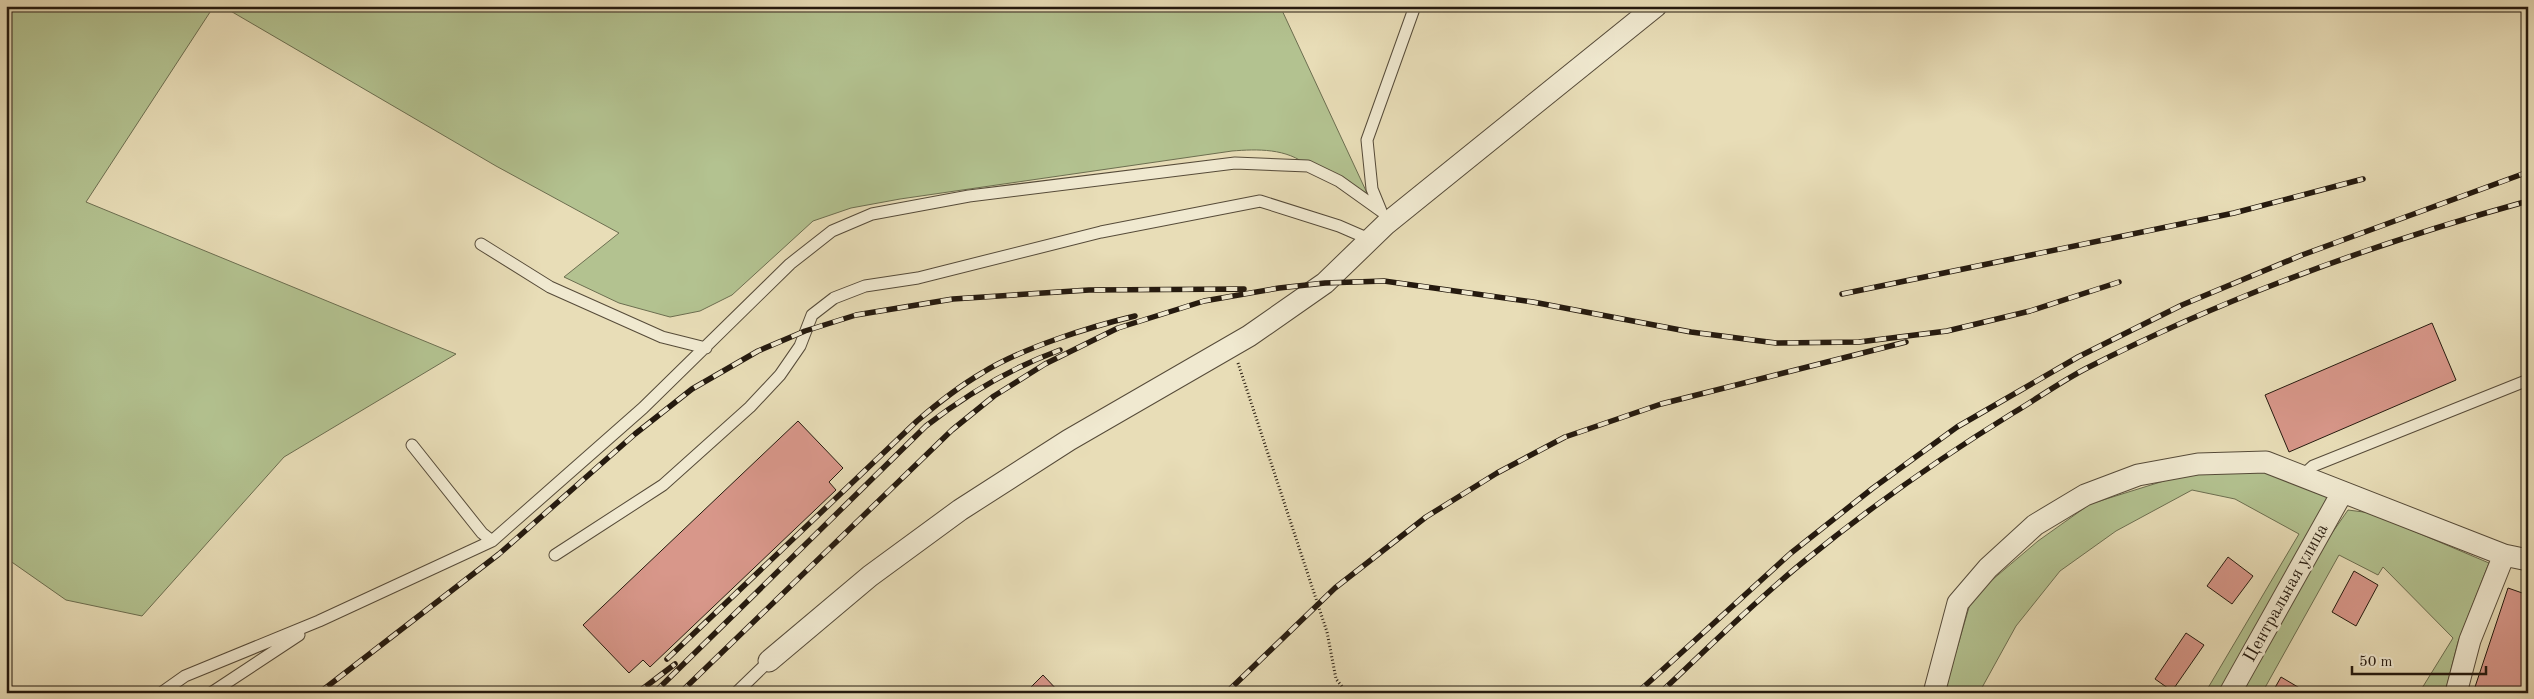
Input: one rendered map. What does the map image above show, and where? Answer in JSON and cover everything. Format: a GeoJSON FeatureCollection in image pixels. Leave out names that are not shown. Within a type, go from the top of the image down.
{"type":"FeatureCollection","features":[{"type":"Feature","properties":{"kind":"street"},"geometry":{"type":"LineString","coordinates":[[769,661],[870,576],[960,510],[1069,440],[1232,346],[1325,283],[1369,239],[1383,218],[1656,6]]}},
{"type":"Feature","properties":{"kind":"street"},"geometry":{"type":"LineString","coordinates":[[1934,693],[1958,603],[1988,568],[2035,525],[2085,495],[2138,475],[2198,464],[2266,462],[2342,494],[2504,555],[2528,560]]}},
{"type":"Feature","properties":{"kind":"street","name":"Центральная улица"},"geometry":{"type":"LineString","coordinates":[[2230,693],[2342,494]]}},
{"type":"Feature","properties":{"kind":"street"},"geometry":{"type":"LineString","coordinates":[[2456,693],[2470,640],[2504,555]]}},
{"type":"Feature","properties":{"kind":"lane"},"geometry":{"type":"LineString","coordinates":[[1383,218],[1372,189],[1367,140],[1415,6]]}},
{"type":"Feature","properties":{"kind":"lane"},"geometry":{"type":"LineString","coordinates":[[161,693],[185,676],[319,621],[492,541],[643,408],[790,264],[832,231],[872,214],[969,196],[1235,163],[1308,166],[1338,181],[1383,218]]}},
{"type":"Feature","properties":{"kind":"lane"},"geometry":{"type":"LineString","coordinates":[[555,555],[663,485],[750,407],[780,375],[800,346],[812,315],[834,298],[865,286],[918,278],[1101,232],[1260,200],[1339,226],[1369,239]]}},
{"type":"Feature","properties":{"kind":"lane"},"geometry":{"type":"LineString","coordinates":[[481,244],[550,287],[662,337],[706,348]]}},
{"type":"Feature","properties":{"kind":"lane"},"geometry":{"type":"LineString","coordinates":[[2301,476],[2313,466],[2528,380]]}},
{"type":"Feature","properties":{"kind":"lane"},"geometry":{"type":"LineString","coordinates":[[412,445],[482,533],[492,541]]}},
{"type":"Feature","properties":{"kind":"lane"},"geometry":{"type":"LineString","coordinates":[[212,693],[319,621]]}},
{"type":"Feature","properties":{"kind":"lane"},"geometry":{"type":"LineString","coordinates":[[736,693],[769,661]]}},
{"type":"Feature","properties":{"kind":"path"},"geometry":{"type":"LineString","coordinates":[[1232,346],[1327,632],[1336,679],[1347,693]]}},
{"type":"Feature","properties":{"kind":"green space"},"geometry":{"type":"Polygon","coordinates":[[[6,6],[214,6],[86,202],[456,354],[284,457],[142,616],[66,600],[6,558],[6,6]]]}},
{"type":"Feature","properties":{"kind":"green space"},"geometry":{"type":"Polygon","coordinates":[[[222,6],[1280,6],[1367,193],[1308,166],[1291,156],[1272,151],[1251,150],[1232,151],[900,199],[851,208],[813,221],[732,295],[700,311],[670,317],[619,303],[564,277],[619,233],[496,166],[222,6]]]}},
{"type":"Feature","properties":{"kind":"green space"},"geometry":{"type":"Polygon","coordinates":[[[2263,469],[2327,497],[2308,538],[2221,693],[2205,693],[2299,534],[2235,499],[2192,490],[2116,531],[2060,571],[2016,626],[1979,693],[1944,693],[1972,597],[2038,541],[2090,504],[2199,470],[2263,469]]]}},
{"type":"Feature","properties":{"kind":"green space"},"geometry":{"type":"Polygon","coordinates":[[[2348,510],[2371,513],[2489,563],[2458,642],[2445,693],[2419,693],[2453,638],[2383,567],[2378,575],[2339,555],[2262,693],[2242,693],[2323,546],[2348,510]]]}},
{"type":"Feature","properties":{"kind":"building"},"geometry":{"type":"Polygon","coordinates":[[[2432,323],[2456,380],[2289,452],[2265,395],[2432,323]]]}},
{"type":"Feature","properties":{"kind":"building"},"geometry":{"type":"Polygon","coordinates":[[[798,421],[843,468],[829,482],[836,490],[650,667],[643,660],[629,673],[583,625],[798,421]]]}},
{"type":"Feature","properties":{"kind":"building"},"geometry":{"type":"Polygon","coordinates":[[[2228,557],[2253,576],[2232,604],[2207,586],[2228,557]]]}},
{"type":"Feature","properties":{"kind":"building"},"geometry":{"type":"Polygon","coordinates":[[[2354,571],[2378,585],[2356,626],[2332,612],[2354,571]]]}},
{"type":"Feature","properties":{"kind":"building"},"geometry":{"type":"Polygon","coordinates":[[[2508,588],[2528,595],[2528,693],[2473,693],[2508,588]]]}},
{"type":"Feature","properties":{"kind":"building"},"geometry":{"type":"Polygon","coordinates":[[[2186,633],[2204,645],[2172,691],[2155,679],[2186,633]]]}},
{"type":"Feature","properties":{"kind":"building"},"geometry":{"type":"Polygon","coordinates":[[[1043,675],[1060,693],[1025,693],[1043,675]]]}},
{"type":"Feature","properties":{"kind":"building"},"geometry":{"type":"Polygon","coordinates":[[[2281,677],[2308,693],[2272,693],[2281,677]]]}},
{"type":"Feature","properties":{"kind":"railway"},"geometry":{"type":"LineString","coordinates":[[1637,693],[1791,553],[1873,488],[1957,427],[2078,357],[2182,305],[2302,255],[2528,172]]}},
{"type":"Feature","properties":{"kind":"railway"},"geometry":{"type":"LineString","coordinates":[[1842,294],[2234,213],[2363,179]]}},
{"type":"Feature","properties":{"kind":"railway"},"geometry":{"type":"LineString","coordinates":[[1660,693],[1766,594],[1853,523],[1905,484],[2078,373],[2194,317],[2303,273],[2471,217],[2528,201]]}},
{"type":"Feature","properties":{"kind":"railway"},"geometry":{"type":"LineString","coordinates":[[680,693],[952,430],[994,396],[1045,364],[1118,328],[1204,301],[1279,288],[1325,283],[1384,281],[1533,302],[1691,332],[1776,343],[1859,342],[1947,331],[2030,311],[2119,282]]}},
{"type":"Feature","properties":{"kind":"railway"},"geometry":{"type":"LineString","coordinates":[[319,693],[499,554],[635,434],[692,389],[758,351],[805,331],[856,315],[953,299],[1089,290],[1244,289]]}},
{"type":"Feature","properties":{"kind":"railway"},"geometry":{"type":"LineString","coordinates":[[667,659],[917,421],[956,390],[973,378],[1016,355],[1077,332],[1135,316]]}},
{"type":"Feature","properties":{"kind":"railway"},"geometry":{"type":"LineString","coordinates":[[1226,693],[1335,588],[1426,517],[1497,473],[1565,437],[1661,404],[1906,342]]}},
{"type":"Feature","properties":{"kind":"railway"},"geometry":{"type":"LineString","coordinates":[[654,693],[926,426],[957,403],[990,383],[1024,365],[1060,350]]}},
{"type":"Feature","properties":{"kind":"railway"},"geometry":{"type":"LineString","coordinates":[[637,693],[675,664]]}}]}
